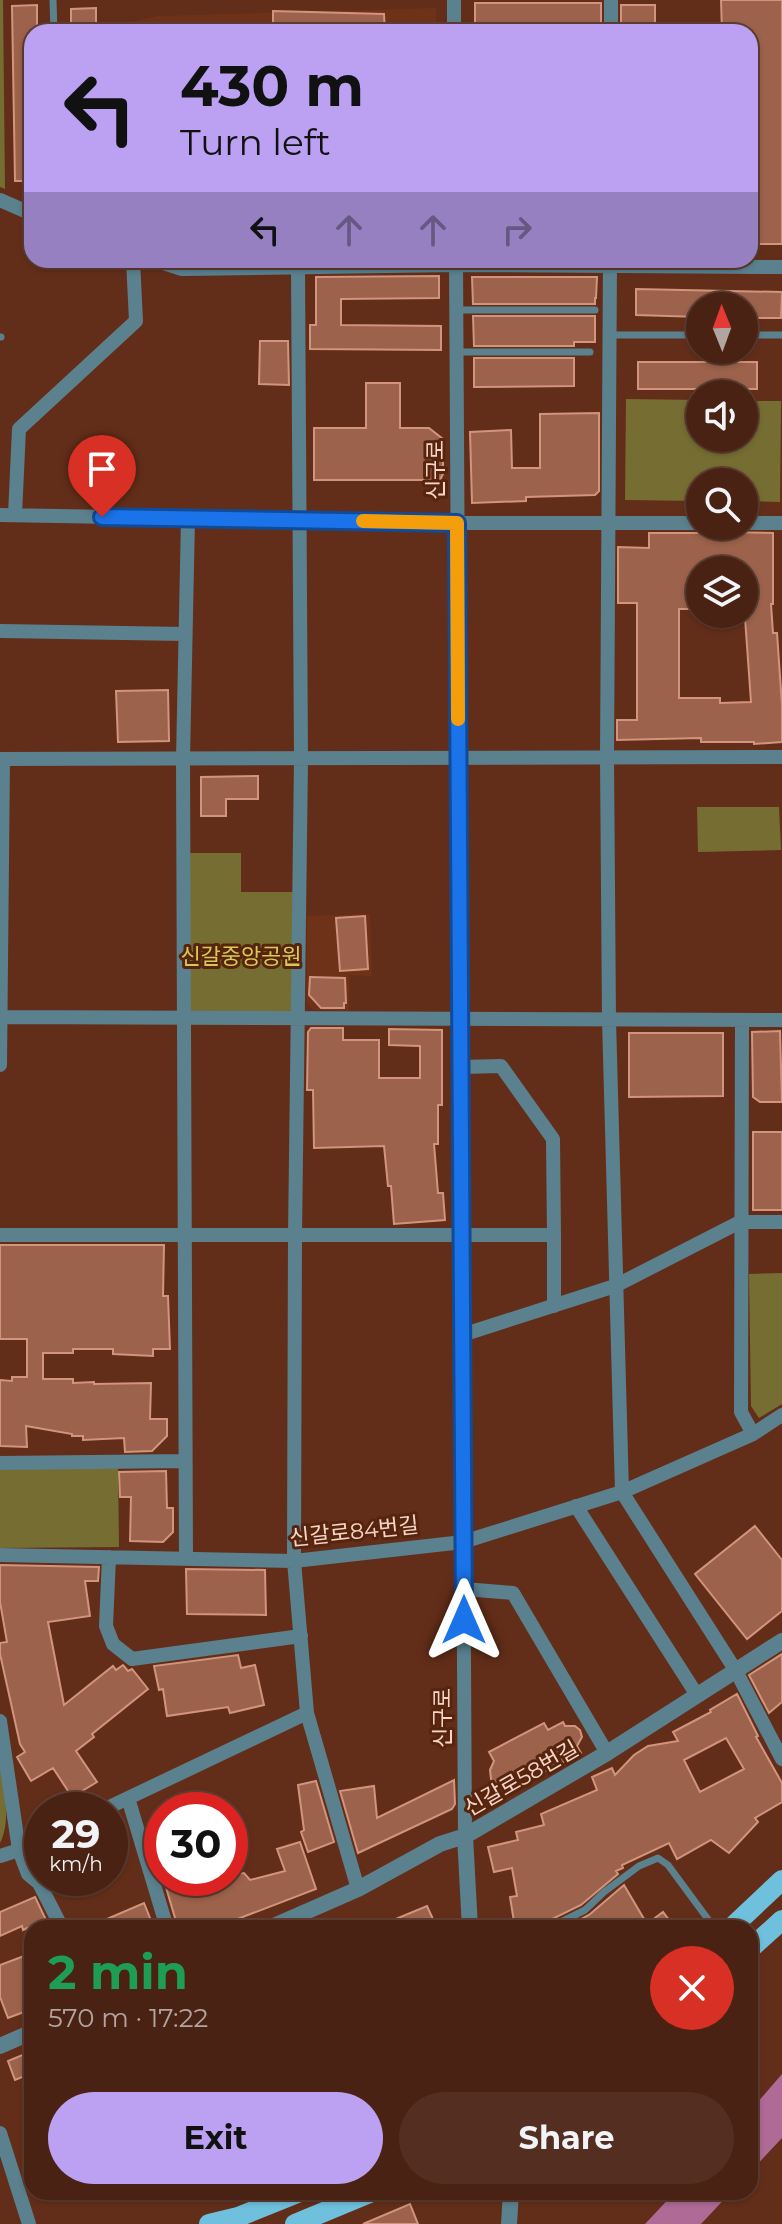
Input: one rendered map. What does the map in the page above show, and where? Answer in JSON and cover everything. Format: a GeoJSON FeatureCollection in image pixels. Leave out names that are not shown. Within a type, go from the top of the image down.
{"type":"FeatureCollection","features":[{"type":"Feature","properties":{"kind":"main road"},"geometry":{"type":"LineString","coordinates":[[738,1920],[782,1880]]}},
{"type":"Feature","properties":{"kind":"main road"},"geometry":{"type":"LineString","coordinates":[[758,1942],[782,1920]]}},
{"type":"Feature","properties":{"kind":"main road"},"geometry":{"type":"LineString","coordinates":[[209,2224],[238,2217],[280,2200]]}},
{"type":"Feature","properties":{"kind":"main road"},"geometry":{"type":"LineString","coordinates":[[295,2224],[353,2200]]}},
{"type":"Feature","properties":{"kind":"street"},"geometry":{"type":"LineString","coordinates":[[454,0],[454,24]]}},
{"type":"Feature","properties":{"kind":"street"},"geometry":{"type":"LineString","coordinates":[[611,0],[611,24]]}},
{"type":"Feature","properties":{"kind":"street"},"geometry":{"type":"LineString","coordinates":[[0,200],[24,210]]}},
{"type":"Feature","properties":{"kind":"street"},"geometry":{"type":"LineString","coordinates":[[758,266],[782,267]]}},
{"type":"Feature","properties":{"kind":"street"},"geometry":{"type":"LineString","coordinates":[[133,268],[136,321],[19,429],[8,515],[457,523],[686,523]]}},
{"type":"Feature","properties":{"kind":"street"},"geometry":{"type":"LineString","coordinates":[[179,268],[298,268],[301,759],[294,1561],[307,1713],[358,1889]]}},
{"type":"Feature","properties":{"kind":"street","name":"신구로"},"geometry":{"type":"LineString","coordinates":[[456,268],[465,1836],[470,1920]]}},
{"type":"Feature","properties":{"kind":"street"},"geometry":{"type":"LineString","coordinates":[[610,268],[609,1020],[622,1492],[736,1671],[782,1759]]}},
{"type":"Feature","properties":{"kind":"street"},"geometry":{"type":"LineString","coordinates":[[186,1559],[182,1019],[188,518]]}},
{"type":"Feature","properties":{"kind":"street"},"geometry":{"type":"LineString","coordinates":[[758,523],[782,523]]}},
{"type":"Feature","properties":{"kind":"street"},"geometry":{"type":"LineString","coordinates":[[0,631],[185,634]]}},
{"type":"Feature","properties":{"kind":"street"},"geometry":{"type":"LineString","coordinates":[[0,1065],[2,759],[782,757]]}},
{"type":"Feature","properties":{"kind":"street"},"geometry":{"type":"LineString","coordinates":[[0,1017],[782,1020]]}},
{"type":"Feature","properties":{"kind":"street"},"geometry":{"type":"LineString","coordinates":[[742,1020],[741,1412],[753,1434]]}},
{"type":"Feature","properties":{"kind":"street"},"geometry":{"type":"LineString","coordinates":[[461,1067],[501,1066],[553,1139],[554,1306]]}},
{"type":"Feature","properties":{"kind":"street"},"geometry":{"type":"LineString","coordinates":[[462,1335],[615,1286],[740,1222],[782,1222]]}},
{"type":"Feature","properties":{"kind":"street"},"geometry":{"type":"LineString","coordinates":[[0,1235],[554,1235]]}},
{"type":"Feature","properties":{"kind":"street","name":"신갈로84번길"},"geometry":{"type":"LineString","coordinates":[[0,1555],[294,1561],[463,1542],[622,1492],[753,1434],[782,1415]]}},
{"type":"Feature","properties":{"kind":"street"},"geometry":{"type":"LineString","coordinates":[[0,1463],[185,1461]]}},
{"type":"Feature","properties":{"kind":"street"},"geometry":{"type":"LineString","coordinates":[[576,1506],[697,1695]]}},
{"type":"Feature","properties":{"kind":"street"},"geometry":{"type":"LineString","coordinates":[[109,1557],[106,1626],[113,1644],[132,1659],[301,1636]]}},
{"type":"Feature","properties":{"kind":"street"},"geometry":{"type":"LineString","coordinates":[[464,1589],[513,1593],[607,1753]]}},
{"type":"Feature","properties":{"kind":"street","name":"신갈로58번길"},"geometry":{"type":"LineString","coordinates":[[287,1920],[358,1889],[440,1844],[465,1836],[607,1753],[782,1641]]}},
{"type":"Feature","properties":{"kind":"street"},"geometry":{"type":"LineString","coordinates":[[165,1920],[128,1798],[307,1713]]}},
{"type":"Feature","properties":{"kind":"street"},"geometry":{"type":"LineString","coordinates":[[0,1721],[19,1850],[28,1874],[39,1883],[58,1920]]}},
{"type":"Feature","properties":{"kind":"street"},"geometry":{"type":"LineString","coordinates":[[0,1856],[24,1848]]}},
{"type":"Feature","properties":{"kind":"street"},"geometry":{"type":"LineString","coordinates":[[0,2046],[24,2036]]}},
{"type":"Feature","properties":{"kind":"street"},"geometry":{"type":"LineString","coordinates":[[0,2133],[29,2224]]}},
{"type":"Feature","properties":{"kind":"street"},"geometry":{"type":"LineString","coordinates":[[509,2224],[510,2200]]}},
{"type":"Feature","properties":{"kind":"lane"},"geometry":{"type":"LineString","coordinates":[[53,0],[54,24]]}},
{"type":"Feature","properties":{"kind":"lane"},"geometry":{"type":"LineString","coordinates":[[456,310],[595,310]]}},
{"type":"Feature","properties":{"kind":"lane"},"geometry":{"type":"LineString","coordinates":[[610,335],[686,335]]}},
{"type":"Feature","properties":{"kind":"lane"},"geometry":{"type":"LineString","coordinates":[[758,335],[782,335]]}},
{"type":"Feature","properties":{"kind":"lane"},"geometry":{"type":"LineString","coordinates":[[456,352],[590,352]]}},
{"type":"Feature","properties":{"kind":"lane"},"geometry":{"type":"LineString","coordinates":[[565,1920],[585,1910],[639,1866],[658,1858],[668,1865],[709,1920]]}},
{"type":"Feature","properties":{"kind":"shaded area"},"geometry":{"type":"Polygon","coordinates":[[[436,8],[436,24],[122,24],[158,16],[436,8]]]}},
{"type":"Feature","properties":{"kind":"shaded area"},"geometry":{"type":"Polygon","coordinates":[[[370,914],[372,976],[350,975],[349,1011],[313,1010],[307,1002],[307,916],[370,914]]]}},
{"type":"Feature","properties":{"kind":"shaded area"},"geometry":{"type":"Polygon","coordinates":[[[782,2074],[782,2138],[758,2164],[758,2102],[782,2074]]]}},
{"type":"Feature","properties":{"kind":"shaded area"},"geometry":{"type":"Polygon","coordinates":[[[668,2200],[724,2200],[701,2224],[645,2224],[668,2200]]]}},
{"type":"Feature","properties":{"kind":"green space"},"geometry":{"type":"Polygon","coordinates":[[[0,0],[3,0],[5,189],[0,187],[0,0]]]}},
{"type":"Feature","properties":{"kind":"green space"},"geometry":{"type":"Polygon","coordinates":[[[626,399],[686,400],[686,452],[758,452],[758,401],[781,401],[780,502],[758,501],[758,468],[686,468],[686,501],[625,500],[626,399]]]}},
{"type":"Feature","properties":{"kind":"green space"},"geometry":{"type":"Polygon","coordinates":[[[697,807],[779,807],[781,850],[698,852],[697,807]]]}},
{"type":"Feature","properties":{"kind":"green space","name":"신갈중앙공원"},"geometry":{"type":"Polygon","coordinates":[[[183,853],[241,853],[241,892],[299,892],[299,1019],[183,1019],[183,853]]]}},
{"type":"Feature","properties":{"kind":"green space"},"geometry":{"type":"Polygon","coordinates":[[[782,1273],[782,1404],[759,1418],[751,1406],[749,1274],[782,1273]]]}},
{"type":"Feature","properties":{"kind":"green space"},"geometry":{"type":"Polygon","coordinates":[[[118,1466],[119,1547],[0,1548],[0,1470],[118,1466]]]}},
{"type":"Feature","properties":{"kind":"green space"},"geometry":{"type":"Polygon","coordinates":[[[0,1764],[6,1814],[0,1843],[0,1764]]]}},
{"type":"Feature","properties":{"kind":"building"},"geometry":{"type":"Polygon","coordinates":[[[721,0],[782,0],[782,244],[758,244],[758,24],[722,24],[721,0]]]}},
{"type":"Feature","properties":{"kind":"building"},"geometry":{"type":"Polygon","coordinates":[[[475,3],[601,3],[601,24],[475,24],[475,3]]]}},
{"type":"Feature","properties":{"kind":"building"},"geometry":{"type":"Polygon","coordinates":[[[37,5],[37,24],[24,24],[24,181],[15,181],[12,6],[37,5]]]}},
{"type":"Feature","properties":{"kind":"building"},"geometry":{"type":"Polygon","coordinates":[[[621,5],[655,5],[655,24],[621,24],[621,5]]]}},
{"type":"Feature","properties":{"kind":"building"},"geometry":{"type":"Polygon","coordinates":[[[96,8],[96,24],[71,24],[71,9],[96,8]]]}},
{"type":"Feature","properties":{"kind":"building"},"geometry":{"type":"Polygon","coordinates":[[[273,11],[384,14],[385,24],[273,24],[273,11]]]}},
{"type":"Feature","properties":{"kind":"building"},"geometry":{"type":"Polygon","coordinates":[[[439,276],[439,298],[341,299],[341,325],[441,326],[441,350],[310,349],[310,325],[316,325],[316,277],[439,276]]]}},
{"type":"Feature","properties":{"kind":"building"},"geometry":{"type":"Polygon","coordinates":[[[472,277],[597,277],[595,304],[473,304],[472,277]]]}},
{"type":"Feature","properties":{"kind":"building"},"geometry":{"type":"Polygon","coordinates":[[[636,289],[782,292],[781,318],[758,318],[758,292],[686,292],[686,317],[636,315],[636,289]]]}},
{"type":"Feature","properties":{"kind":"building"},"geometry":{"type":"Polygon","coordinates":[[[473,316],[595,316],[595,342],[574,342],[574,346],[474,346],[473,316]]]}},
{"type":"Feature","properties":{"kind":"building"},"geometry":{"type":"Polygon","coordinates":[[[260,341],[288,341],[289,385],[259,384],[260,341]]]}},
{"type":"Feature","properties":{"kind":"building"},"geometry":{"type":"Polygon","coordinates":[[[474,358],[574,358],[574,386],[474,387],[474,358]]]}},
{"type":"Feature","properties":{"kind":"building"},"geometry":{"type":"Polygon","coordinates":[[[638,362],[757,364],[757,380],[686,380],[686,389],[638,389],[638,362]]]}},
{"type":"Feature","properties":{"kind":"building"},"geometry":{"type":"Polygon","coordinates":[[[366,383],[400,383],[400,428],[429,428],[443,439],[443,474],[440,480],[314,480],[314,428],[366,428],[366,383]]]}},
{"type":"Feature","properties":{"kind":"building"},"geometry":{"type":"Polygon","coordinates":[[[599,413],[599,491],[595,495],[526,497],[526,501],[472,503],[470,432],[511,430],[512,468],[540,468],[540,414],[599,413]]]}},
{"type":"Feature","properties":{"kind":"building"},"geometry":{"type":"Polygon","coordinates":[[[649,533],[686,533],[686,540],[758,540],[758,533],[773,533],[771,604],[773,633],[777,633],[782,742],[701,742],[701,738],[617,740],[617,720],[637,720],[637,603],[618,603],[618,547],[649,548],[649,533]],[[686,556],[686,609],[679,609],[679,698],[720,698],[720,703],[751,702],[746,628],[758,628],[758,556],[686,556]]]}},
{"type":"Feature","properties":{"kind":"building"},"geometry":{"type":"Polygon","coordinates":[[[168,690],[169,741],[118,742],[116,691],[168,690]]]}},
{"type":"Feature","properties":{"kind":"building"},"geometry":{"type":"Polygon","coordinates":[[[258,776],[258,799],[226,799],[226,816],[201,816],[201,777],[258,776]]]}},
{"type":"Feature","properties":{"kind":"building"},"geometry":{"type":"Polygon","coordinates":[[[365,916],[368,969],[340,971],[336,918],[365,916]]]}},
{"type":"Feature","properties":{"kind":"building"},"geometry":{"type":"Polygon","coordinates":[[[310,977],[345,978],[344,1008],[321,1008],[309,995],[310,977]]]}},
{"type":"Feature","properties":{"kind":"building"},"geometry":{"type":"Polygon","coordinates":[[[311,1028],[343,1028],[343,1040],[379,1040],[379,1078],[420,1078],[420,1046],[389,1045],[389,1029],[442,1030],[442,1105],[438,1105],[438,1144],[434,1144],[438,1193],[443,1193],[445,1220],[394,1224],[384,1146],[314,1148],[313,1090],[307,1090],[308,1032],[311,1028]]]}},
{"type":"Feature","properties":{"kind":"building"},"geometry":{"type":"Polygon","coordinates":[[[780,1031],[782,1102],[760,1102],[753,1097],[752,1032],[780,1031]]]}},
{"type":"Feature","properties":{"kind":"building"},"geometry":{"type":"Polygon","coordinates":[[[629,1033],[723,1033],[723,1096],[629,1097],[629,1033]]]}},
{"type":"Feature","properties":{"kind":"building"},"geometry":{"type":"Polygon","coordinates":[[[753,1132],[782,1132],[782,1210],[753,1210],[753,1132]]]}},
{"type":"Feature","properties":{"kind":"building"},"geometry":{"type":"Polygon","coordinates":[[[0,1245],[164,1245],[163,1296],[168,1296],[170,1349],[153,1349],[153,1356],[113,1354],[113,1349],[43,1353],[43,1379],[73,1379],[73,1383],[94,1384],[151,1383],[150,1419],[167,1419],[167,1436],[152,1451],[125,1452],[124,1438],[83,1440],[83,1436],[26,1426],[27,1447],[0,1446],[0,1380],[27,1377],[27,1339],[0,1339],[0,1245]]]}},
{"type":"Feature","properties":{"kind":"building"},"geometry":{"type":"Polygon","coordinates":[[[166,1471],[167,1508],[173,1508],[173,1532],[163,1542],[130,1541],[131,1497],[120,1497],[119,1472],[166,1471]]]}},
{"type":"Feature","properties":{"kind":"building"},"geometry":{"type":"Polygon","coordinates":[[[755,1526],[782,1560],[782,1611],[747,1639],[695,1574],[755,1526]]]}},
{"type":"Feature","properties":{"kind":"building"},"geometry":{"type":"Polygon","coordinates":[[[0,1565],[99,1567],[98,1581],[85,1581],[90,1616],[48,1622],[64,1705],[113,1666],[116,1670],[123,1665],[128,1671],[132,1669],[148,1689],[92,1734],[94,1737],[76,1751],[97,1782],[80,1792],[69,1792],[53,1768],[31,1781],[17,1757],[25,1752],[20,1744],[0,1654],[0,1643],[7,1642],[0,1602],[0,1565]]]}},
{"type":"Feature","properties":{"kind":"building"},"geometry":{"type":"Polygon","coordinates":[[[186,1569],[265,1570],[266,1615],[187,1614],[186,1569]]]}},
{"type":"Feature","properties":{"kind":"building"},"geometry":{"type":"Polygon","coordinates":[[[782,1654],[782,1702],[769,1713],[749,1675],[782,1654]]]}},
{"type":"Feature","properties":{"kind":"building"},"geometry":{"type":"Polygon","coordinates":[[[238,1655],[241,1668],[255,1665],[264,1705],[230,1713],[228,1707],[167,1716],[163,1689],[159,1690],[154,1666],[238,1655]]]}},
{"type":"Feature","properties":{"kind":"building"},"geometry":{"type":"Polygon","coordinates":[[[737,1694],[756,1737],[782,1783],[782,1802],[755,1818],[758,1822],[729,1853],[711,1840],[677,1859],[669,1843],[622,1865],[623,1868],[616,1871],[618,1874],[581,1905],[550,1920],[514,1920],[510,1897],[517,1896],[512,1868],[494,1872],[488,1847],[518,1840],[516,1832],[544,1825],[541,1814],[597,1790],[592,1777],[612,1768],[615,1775],[634,1755],[648,1746],[678,1741],[673,1732],[737,1694]],[[726,1738],[684,1760],[700,1792],[744,1769],[726,1738]]]}},
{"type":"Feature","properties":{"kind":"building"},"geometry":{"type":"Polygon","coordinates":[[[563,1722],[565,1726],[575,1726],[580,1730],[582,1737],[577,1746],[581,1753],[509,1790],[506,1784],[495,1783],[491,1779],[490,1770],[494,1761],[489,1752],[544,1723],[548,1730],[563,1722]]]}},
{"type":"Feature","properties":{"kind":"building"},"geometry":{"type":"Polygon","coordinates":[[[454,1780],[455,1804],[452,1809],[358,1853],[340,1791],[374,1786],[377,1818],[454,1780]]]}},
{"type":"Feature","properties":{"kind":"building"},"geometry":{"type":"Polygon","coordinates":[[[316,1781],[334,1842],[308,1852],[301,1832],[304,1830],[298,1785],[316,1781]]]}},
{"type":"Feature","properties":{"kind":"building"},"geometry":{"type":"Polygon","coordinates":[[[300,1842],[316,1889],[235,1920],[176,1920],[169,1896],[248,1896],[248,1878],[250,1880],[285,1871],[277,1849],[300,1842]]]}},
{"type":"Feature","properties":{"kind":"building"},"geometry":{"type":"Polygon","coordinates":[[[624,1885],[645,1920],[579,1920],[624,1885]]]}},
{"type":"Feature","properties":{"kind":"building"},"geometry":{"type":"Polygon","coordinates":[[[35,1897],[46,1920],[24,1920],[24,1930],[22,1926],[0,1936],[0,1912],[35,1897]]]}},
{"type":"Feature","properties":{"kind":"building"},"geometry":{"type":"Polygon","coordinates":[[[144,1903],[151,1920],[105,1920],[144,1903]]]}},
{"type":"Feature","properties":{"kind":"building"},"geometry":{"type":"Polygon","coordinates":[[[427,1906],[433,1920],[393,1920],[427,1906]]]}},
{"type":"Feature","properties":{"kind":"building"},"geometry":{"type":"Polygon","coordinates":[[[663,1912],[669,1920],[652,1920],[663,1912]]]}},
{"type":"Feature","properties":{"kind":"building"},"geometry":{"type":"Polygon","coordinates":[[[24,1956],[24,2012],[8,2018],[0,1997],[0,1965],[24,1956]]]}},
{"type":"Feature","properties":{"kind":"building"},"geometry":{"type":"Polygon","coordinates":[[[24,2054],[24,2076],[15,2080],[8,2061],[24,2054]]]}},
{"type":"Feature","properties":{"kind":"building"},"geometry":{"type":"Polygon","coordinates":[[[410,2204],[418,2224],[363,2224],[410,2204]]]}},
{"type":"Feature","properties":{"kind":"slow traffic"},"geometry":{"type":"LineString","coordinates":[[363,521],[457,523],[458,719]]}},
{"type":"Feature","properties":{"kind":"route"},"geometry":{"type":"LineString","coordinates":[[102,517],[457,523],[464,1620]]}}]}
